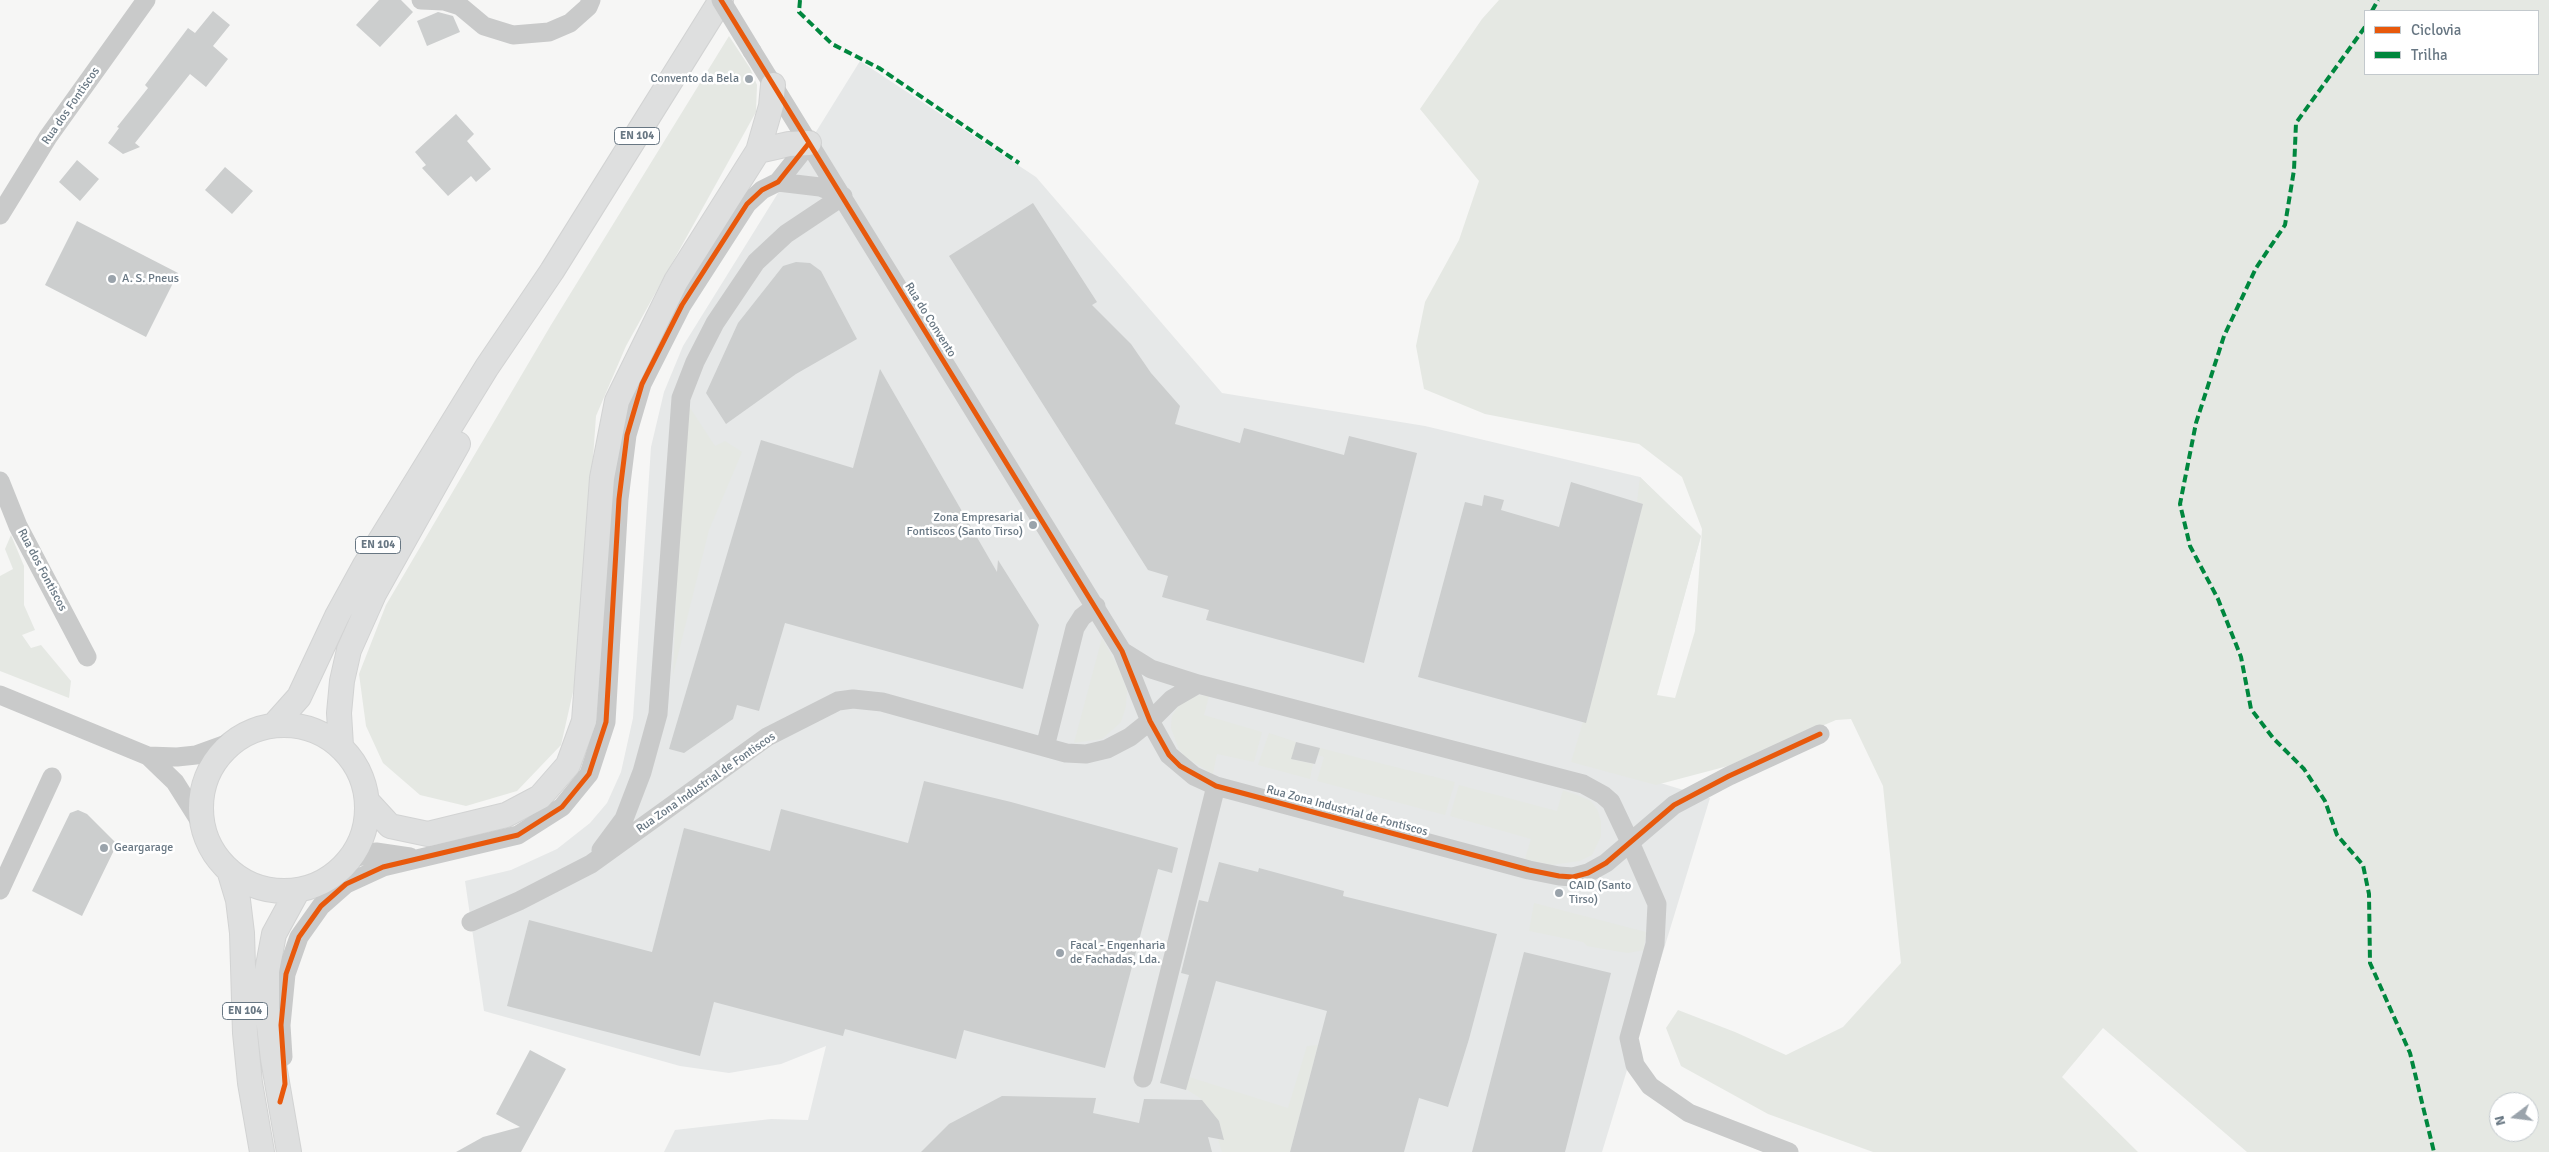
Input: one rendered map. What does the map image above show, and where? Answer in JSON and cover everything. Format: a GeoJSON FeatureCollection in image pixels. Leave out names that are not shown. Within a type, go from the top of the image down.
{"type":"FeatureCollection","features":[{"type":"Feature","properties":{"kind":"main road","name":"EN 104"},"geometry":{"type":"LineString","coordinates":[[274,725],[299,697],[337,616],[365,566],[487,368],[552,271],[721,0]]}},
{"type":"Feature","properties":{"kind":"main road"},"geometry":{"type":"LineString","coordinates":[[367,801],[390,826],[428,834],[506,815],[540,797],[568,765],[584,721],[602,478],[617,401],[676,281],[758,151],[771,106],[773,85]]}},
{"type":"Feature","properties":{"kind":"main road"},"geometry":{"type":"LineString","coordinates":[[758,151],[789,144],[809,142]]}},
{"type":"Feature","properties":{"kind":"main road","name":"EN 104"},"geometry":{"type":"LineString","coordinates":[[341,746],[339,713],[342,681],[349,650],[360,624],[552,271]]}},
{"type":"Feature","properties":{"kind":"main road"},"geometry":{"type":"LineString","coordinates":[[274,725],[306,728],[321,733],[341,746],[357,768],[363,781],[367,801],[366,822],[360,842],[350,859],[335,874],[323,881],[298,890],[273,890],[257,885],[229,870],[213,850],[204,828],[201,804],[206,779],[217,759],[232,742],[252,731],[274,725]]}},
{"type":"Feature","properties":{"kind":"main road","name":"EN 104"},"geometry":{"type":"LineString","coordinates":[[229,870],[238,900],[242,932],[245,1033],[250,1083],[262,1152]]}},
{"type":"Feature","properties":{"kind":"main road","name":"EN 104"},"geometry":{"type":"LineString","coordinates":[[289,1152],[280,1102],[268,1009],[267,971],[274,934],[298,890]]}},
{"type":"Feature","properties":{"kind":"street","name":"Rua dos Fontiscos"},"geometry":{"type":"LineString","coordinates":[[0,215],[48,138],[146,0]]}},
{"type":"Feature","properties":{"kind":"street"},"geometry":{"type":"LineString","coordinates":[[421,0],[444,1],[460,6],[484,26],[513,35],[549,32],[570,23],[588,7],[590,0]]}},
{"type":"Feature","properties":{"kind":"street","name":"Rua do Convento"},"geometry":{"type":"LineString","coordinates":[[721,0],[1122,651]]}},
{"type":"Feature","properties":{"kind":"street"},"geometry":{"type":"LineString","coordinates":[[280,1102],[285,1084],[281,1025],[286,974],[299,937],[321,906],[346,884],[383,867],[518,835],[562,807],[589,774],[606,722],[619,499],[627,435],[642,384],[682,306],[747,204],[762,190],[778,182],[809,142]]}},
{"type":"Feature","properties":{"kind":"street"},"geometry":{"type":"LineString","coordinates":[[778,182],[820,187],[842,196]]}},
{"type":"Feature","properties":{"kind":"street"},"geometry":{"type":"LineString","coordinates":[[591,864],[624,819],[642,772],[658,714],[681,398],[695,362],[716,323],[756,262],[786,234],[842,196]]}},
{"type":"Feature","properties":{"kind":"street","name":"Rua dos Fontiscos"},"geometry":{"type":"LineString","coordinates":[[0,481],[18,526],[88,657]]}},
{"type":"Feature","properties":{"kind":"street"},"geometry":{"type":"LineString","coordinates":[[1045,747],[1075,628],[1082,617],[1096,606]]}},
{"type":"Feature","properties":{"kind":"street"},"geometry":{"type":"LineString","coordinates":[[1122,651],[1151,669],[1198,684],[1583,784],[1603,795],[1611,802],[1657,904],[1656,944],[1628,1038],[1635,1065],[1650,1086],[1689,1113],[1789,1152]]}},
{"type":"Feature","properties":{"kind":"street","name":"Rua Zona Industrial de Fontiscos"},"geometry":{"type":"LineString","coordinates":[[1122,651],[1150,721],[1169,755],[1180,766],[1216,786],[1559,876],[1573,877],[1588,873],[1606,863],[1674,806],[1729,776],[1820,734]]}},
{"type":"Feature","properties":{"kind":"street","name":"Rua Zona Industrial de Fontiscos"},"geometry":{"type":"LineString","coordinates":[[471,922],[519,901],[591,864],[767,737],[838,701],[853,699],[882,702],[1066,753],[1086,754],[1107,748],[1130,737],[1172,700],[1198,684]]}},
{"type":"Feature","properties":{"kind":"street"},"geometry":{"type":"LineString","coordinates":[[0,695],[148,756],[177,757],[196,755],[232,742]]}},
{"type":"Feature","properties":{"kind":"street"},"geometry":{"type":"LineString","coordinates":[[148,756],[175,782],[204,828]]}},
{"type":"Feature","properties":{"kind":"street"},"geometry":{"type":"LineString","coordinates":[[0,890],[52,777]]}},
{"type":"Feature","properties":{"kind":"street"},"geometry":{"type":"LineString","coordinates":[[1144,1078],[1216,786]]}},
{"type":"Feature","properties":{"kind":"street"},"geometry":{"type":"LineString","coordinates":[[350,859],[376,852],[423,859]]}},
{"type":"Feature","properties":{"kind":"shaded area"},"geometry":{"type":"Polygon","coordinates":[[[1499,0],[2549,0],[2549,1152],[2247,1152],[2103,1028],[2062,1077],[2138,1152],[1873,1152],[1768,1114],[1681,1066],[1666,1028],[1678,1010],[1735,1032],[1786,1055],[1843,1027],[1901,963],[1883,786],[1851,719],[1836,720],[1728,766],[1656,785],[1571,762],[1583,722],[1586,722],[1643,504],[1637,502],[1640,477],[1701,536],[1657,695],[1675,698],[1695,631],[1702,529],[1682,477],[1639,444],[1485,414],[1424,389],[1416,346],[1425,302],[1459,240],[1479,181],[1420,109],[1482,19],[1499,0]]]}},
{"type":"Feature","properties":{"kind":"shaded area"},"geometry":{"type":"Polygon","coordinates":[[[729,36],[750,68],[757,85],[756,112],[626,346],[596,416],[578,670],[561,745],[517,791],[466,806],[420,795],[383,763],[366,726],[359,674],[386,605],[551,325],[729,36]]]}},
{"type":"Feature","properties":{"kind":"shaded area"},"geometry":{"type":"Polygon","coordinates":[[[860,61],[1036,177],[1222,393],[1425,426],[1640,477],[1701,536],[1634,775],[1710,798],[1602,1152],[664,1152],[675,1130],[771,1119],[808,1120],[826,1046],[781,1064],[729,1073],[680,1066],[484,1011],[465,881],[511,870],[557,849],[590,823],[607,803],[621,772],[633,718],[651,447],[664,392],[683,346],[860,61]]]}},
{"type":"Feature","properties":{"kind":"shaded area"},"geometry":{"type":"Polygon","coordinates":[[[688,405],[715,446],[725,441],[742,452],[709,530],[673,675],[680,505],[688,405]]]}},
{"type":"Feature","properties":{"kind":"shaded area"},"geometry":{"type":"Polygon","coordinates":[[[11,535],[24,566],[24,605],[35,630],[22,635],[31,648],[41,645],[71,681],[69,698],[0,671],[0,576],[13,569],[5,549],[11,535]]]}},
{"type":"Feature","properties":{"kind":"shaded area"},"geometry":{"type":"Polygon","coordinates":[[[1102,638],[1120,671],[1127,691],[1126,706],[1121,722],[1102,739],[1074,743],[1102,638]]]}},
{"type":"Feature","properties":{"kind":"shaded area"},"geometry":{"type":"Polygon","coordinates":[[[1199,695],[1209,696],[1204,715],[1262,732],[1254,762],[1217,754],[1213,774],[1187,758],[1179,750],[1171,728],[1172,716],[1181,702],[1199,695]]]}},
{"type":"Feature","properties":{"kind":"shaded area"},"geometry":{"type":"Polygon","coordinates":[[[1269,733],[1296,742],[1292,759],[1313,764],[1310,779],[1258,765],[1269,733]]]}},
{"type":"Feature","properties":{"kind":"shaded area"},"geometry":{"type":"Polygon","coordinates":[[[1320,748],[1455,782],[1445,815],[1317,781],[1324,757],[1318,755],[1320,748]]]}},
{"type":"Feature","properties":{"kind":"shaded area"},"geometry":{"type":"Polygon","coordinates":[[[1459,785],[1557,811],[1563,790],[1577,795],[1591,801],[1598,811],[1601,822],[1601,836],[1592,855],[1580,861],[1552,865],[1525,859],[1531,839],[1450,816],[1459,785]]]}},
{"type":"Feature","properties":{"kind":"shaded area"},"geometry":{"type":"Polygon","coordinates":[[[1534,903],[1646,932],[1644,950],[1628,953],[1615,951],[1587,946],[1583,942],[1529,931],[1534,903]]]}},
{"type":"Feature","properties":{"kind":"shaded area"},"geometry":{"type":"Polygon","coordinates":[[[1318,1045],[1290,1152],[1222,1152],[1218,1139],[1224,1140],[1219,1121],[1200,1098],[1186,1089],[1189,1077],[1288,1108],[1307,1046],[1318,1045]]]}},
{"type":"Feature","properties":{"kind":"building"},"geometry":{"type":"Polygon","coordinates":[[[379,0],[401,0],[413,12],[380,47],[356,25],[379,0]]]}},
{"type":"Feature","properties":{"kind":"building"},"geometry":{"type":"Polygon","coordinates":[[[213,11],[230,25],[213,46],[228,59],[206,87],[190,74],[135,143],[140,147],[123,154],[108,143],[119,128],[117,127],[148,88],[145,85],[188,28],[195,33],[213,11]]]}},
{"type":"Feature","properties":{"kind":"building"},"geometry":{"type":"Polygon","coordinates":[[[438,12],[453,16],[460,32],[427,46],[417,21],[438,12]]]}},
{"type":"Feature","properties":{"kind":"building"},"geometry":{"type":"Polygon","coordinates":[[[456,114],[474,134],[467,141],[491,169],[476,182],[471,176],[448,196],[422,168],[426,165],[415,152],[456,114]]]}},
{"type":"Feature","properties":{"kind":"building"},"geometry":{"type":"Polygon","coordinates":[[[77,160],[99,179],[80,201],[59,182],[77,160]]]}},
{"type":"Feature","properties":{"kind":"building"},"geometry":{"type":"Polygon","coordinates":[[[225,167],[253,191],[232,214],[205,190],[225,167]]]}},
{"type":"Feature","properties":{"kind":"building"},"geometry":{"type":"Polygon","coordinates":[[[1033,203],[1097,302],[1092,305],[1131,344],[1151,373],[1180,406],[1175,424],[1240,443],[1244,428],[1344,455],[1349,436],[1417,453],[1364,663],[1206,620],[1209,610],[1162,597],[1168,576],[1148,570],[949,256],[1033,203]]]}},
{"type":"Feature","properties":{"kind":"building","name":"A. S. Pneus"},"geometry":{"type":"Polygon","coordinates":[[[77,221],[178,273],[146,337],[45,285],[77,221]]]}},
{"type":"Feature","properties":{"kind":"building"},"geometry":{"type":"Polygon","coordinates":[[[796,262],[810,263],[821,271],[857,339],[796,374],[726,424],[706,393],[738,323],[783,266],[796,262]]]}},
{"type":"Feature","properties":{"kind":"building"},"geometry":{"type":"Polygon","coordinates":[[[880,369],[997,572],[998,560],[1039,625],[1023,689],[785,623],[759,711],[737,705],[733,719],[684,753],[669,749],[761,440],[853,468],[880,369]]]}},
{"type":"Feature","properties":{"kind":"building"},"geometry":{"type":"Polygon","coordinates":[[[1571,482],[1643,504],[1586,723],[1418,677],[1465,502],[1482,506],[1484,495],[1504,500],[1501,510],[1559,527],[1571,482]]]}},
{"type":"Feature","properties":{"kind":"building"},"geometry":{"type":"Polygon","coordinates":[[[1296,742],[1320,748],[1315,764],[1291,759],[1296,742]]]}},
{"type":"Feature","properties":{"kind":"building"},"geometry":{"type":"Polygon","coordinates":[[[924,781],[1011,802],[1178,848],[1172,873],[1158,869],[1105,1068],[964,1030],[956,1059],[845,1029],[843,1036],[714,1002],[700,1056],[507,1006],[529,920],[652,952],[684,828],[770,851],[781,809],[908,843],[924,781]]]}},
{"type":"Feature","properties":{"kind":"building"},"geometry":{"type":"Polygon","coordinates":[[[78,810],[87,814],[117,844],[82,916],[32,891],[70,813],[78,810]]]}},
{"type":"Feature","properties":{"kind":"building"},"geometry":{"type":"Polygon","coordinates":[[[1219,862],[1258,872],[1259,868],[1344,891],[1343,896],[1497,934],[1469,1039],[1448,1107],[1419,1098],[1404,1152],[1290,1152],[1327,1011],[1216,981],[1186,1090],[1160,1083],[1189,975],[1181,973],[1199,900],[1208,902],[1219,862]]]}},
{"type":"Feature","properties":{"kind":"building"},"geometry":{"type":"Polygon","coordinates":[[[1524,952],[1611,973],[1565,1152],[1472,1152],[1524,952]]]}},
{"type":"Feature","properties":{"kind":"building"},"geometry":{"type":"Polygon","coordinates":[[[530,1050],[566,1069],[521,1152],[456,1152],[483,1137],[520,1127],[496,1114],[530,1050]]]}},
{"type":"Feature","properties":{"kind":"building"},"geometry":{"type":"Polygon","coordinates":[[[1002,1096],[1096,1098],[1093,1113],[1139,1123],[1144,1099],[1202,1100],[1219,1121],[1224,1140],[1208,1137],[1212,1152],[921,1152],[949,1124],[1002,1096]]]}},
{"type":"Feature","properties":{"kind":"marked path"},"geometry":{"type":"LineString","coordinates":[[800,0],[799,12],[832,44],[879,68],[1019,163]]}},
{"type":"Feature","properties":{"kind":"marked path"},"geometry":{"type":"LineString","coordinates":[[2373,10],[2378,0]]}},
{"type":"Feature","properties":{"kind":"marked path"},"geometry":{"type":"LineString","coordinates":[[2364,28],[2296,123],[2294,170],[2285,225],[2256,268],[2224,336],[2196,423],[2180,504],[2190,546],[2218,599],[2241,657],[2251,709],[2273,738],[2304,769],[2325,801],[2337,835],[2363,865],[2369,894],[2370,963],[2410,1053],[2434,1152]]}},
{"type":"Feature","properties":{"kind":"cycle path"},"geometry":{"type":"LineString","coordinates":[[721,0],[1122,651],[1150,721],[1169,755],[1180,766],[1216,786],[1529,870],[1573,877],[1588,873],[1606,863],[1674,805],[1729,776],[1820,734]]}},
{"type":"Feature","properties":{"kind":"cycle path"},"geometry":{"type":"LineString","coordinates":[[280,1102],[285,1084],[281,1025],[286,974],[299,937],[321,906],[346,884],[383,867],[518,835],[562,807],[589,774],[606,722],[619,499],[627,435],[642,384],[682,305],[747,204],[762,190],[778,182],[809,143]]}},
{"type":"Feature","properties":{"kind":"place","name":"Convento da Bela"},"geometry":{"type":"Point","coordinates":[749,79]}},
{"type":"Feature","properties":{"kind":"place","name":"A. S. Pneus"},"geometry":{"type":"Point","coordinates":[112,279]}},
{"type":"Feature","properties":{"kind":"place","name":"Zona Empresarial Fontiscos (Santo Tirso)"},"geometry":{"type":"Point","coordinates":[1033,525]}},
{"type":"Feature","properties":{"kind":"place","name":"Geargarage"},"geometry":{"type":"Point","coordinates":[104,848]}},
{"type":"Feature","properties":{"kind":"place","name":"CAID (Santo Tirso)"},"geometry":{"type":"Point","coordinates":[1559,893]}},
{"type":"Feature","properties":{"kind":"place","name":"Facal - Engenharia de Fachadas, Lda."},"geometry":{"type":"Point","coordinates":[1060,953]}}]}
